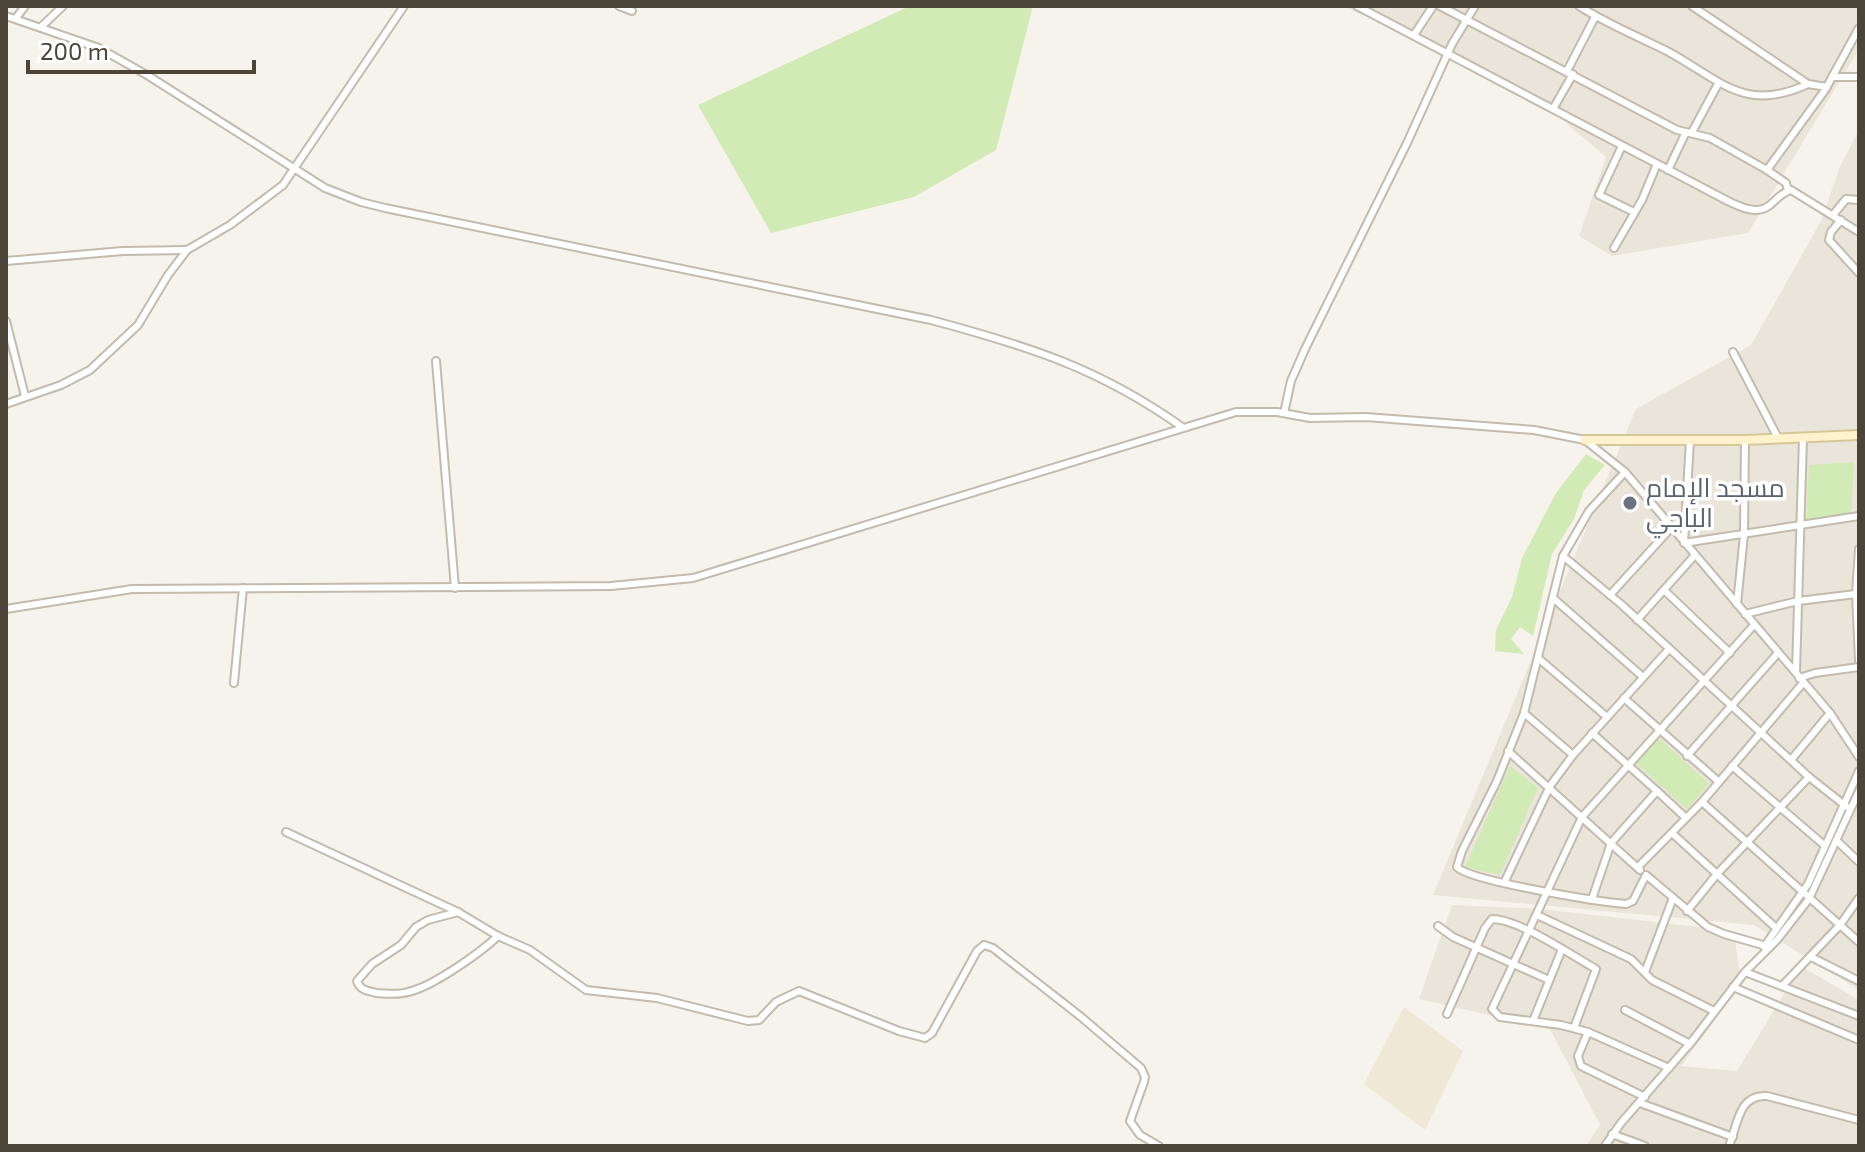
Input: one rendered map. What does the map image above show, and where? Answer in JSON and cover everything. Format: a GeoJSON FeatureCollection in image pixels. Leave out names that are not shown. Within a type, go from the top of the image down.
{"type":"FeatureCollection","features":[{"type":"Feature","properties":{"kind":"street"},"geometry":{"type":"LineString","coordinates":[[16,18],[25,6]]}},
{"type":"Feature","properties":{"kind":"street"},"geometry":{"type":"LineString","coordinates":[[41,27],[63,6]]}},
{"type":"Feature","properties":{"kind":"street"},"geometry":{"type":"LineString","coordinates":[[6,404],[74,380],[90,370],[115,350],[145,315],[187,250],[268,198],[294,170],[404,6]]}},
{"type":"Feature","properties":{"kind":"street"},"geometry":{"type":"LineString","coordinates":[[619,6],[632,11]]}},
{"type":"Feature","properties":{"kind":"street"},"geometry":{"type":"LineString","coordinates":[[1357,6],[1726,200],[1756,210],[1764,209],[1788,190]]}},
{"type":"Feature","properties":{"kind":"street"},"geometry":{"type":"LineString","coordinates":[[1371,13],[1376,6]]}},
{"type":"Feature","properties":{"kind":"street"},"geometry":{"type":"LineString","coordinates":[[1414,35],[1433,6]]}},
{"type":"Feature","properties":{"kind":"street"},"geometry":{"type":"LineString","coordinates":[[1440,6],[1677,130],[1710,138],[1767,170],[1786,183],[1788,190],[1859,232]]}},
{"type":"Feature","properties":{"kind":"street"},"geometry":{"type":"LineString","coordinates":[[1284,413],[1291,381],[1305,349],[1448,53],[1475,6]]}},
{"type":"Feature","properties":{"kind":"street"},"geometry":{"type":"LineString","coordinates":[[1579,6],[1677,57],[1718,84],[1742,93],[1756,95],[1795,90],[1808,84]]}},
{"type":"Feature","properties":{"kind":"street"},"geometry":{"type":"LineString","coordinates":[[1692,6],[1808,84],[1827,87]]}},
{"type":"Feature","properties":{"kind":"street"},"geometry":{"type":"LineString","coordinates":[[6,16],[111,55],[294,170],[325,188],[361,202],[931,320],[1019,344],[1054,356],[1112,383],[1183,427]]}},
{"type":"Feature","properties":{"kind":"street"},"geometry":{"type":"LineString","coordinates":[[1553,109],[1595,17]]}},
{"type":"Feature","properties":{"kind":"street"},"geometry":{"type":"LineString","coordinates":[[1767,170],[1827,87],[1859,28]]}},
{"type":"Feature","properties":{"kind":"street"},"geometry":{"type":"LineString","coordinates":[[1832,77],[1859,77]]}},
{"type":"Feature","properties":{"kind":"street"},"geometry":{"type":"LineString","coordinates":[[1668,170],[1718,84]]}},
{"type":"Feature","properties":{"kind":"street"},"geometry":{"type":"LineString","coordinates":[[1622,146],[1599,195],[1634,212]]}},
{"type":"Feature","properties":{"kind":"street"},"geometry":{"type":"LineString","coordinates":[[1614,248],[1642,200],[1657,164]]}},
{"type":"Feature","properties":{"kind":"street"},"geometry":{"type":"LineString","coordinates":[[1833,215],[1846,199],[1859,200]]}},
{"type":"Feature","properties":{"kind":"street"},"geometry":{"type":"LineString","coordinates":[[1841,220],[1831,232],[1829,240],[1859,273]]}},
{"type":"Feature","properties":{"kind":"street"},"geometry":{"type":"LineString","coordinates":[[6,261],[123,251],[187,250]]}},
{"type":"Feature","properties":{"kind":"street"},"geometry":{"type":"LineString","coordinates":[[6,321],[25,396]]}},
{"type":"Feature","properties":{"kind":"street"},"geometry":{"type":"LineString","coordinates":[[1733,352],[1778,438]]}},
{"type":"Feature","properties":{"kind":"street"},"geometry":{"type":"LineString","coordinates":[[436,361],[455,588]]}},
{"type":"Feature","properties":{"kind":"street"},"geometry":{"type":"LineString","coordinates":[[6,609],[104,591],[611,586],[693,578],[1236,412],[1284,413],[1310,418],[1366,417],[1515,428],[1585,440],[1745,440],[1859,435]]}},
{"type":"Feature","properties":{"kind":"street"},"geometry":{"type":"LineString","coordinates":[[1638,867],[1702,802],[1761,732],[1799,678],[1803,438]]}},
{"type":"Feature","properties":{"kind":"street"},"geometry":{"type":"LineString","coordinates":[[1585,440],[1625,472],[1830,713],[1859,757]]}},
{"type":"Feature","properties":{"kind":"street"},"geometry":{"type":"LineString","coordinates":[[1684,543],[1690,440]]}},
{"type":"Feature","properties":{"kind":"street"},"geometry":{"type":"LineString","coordinates":[[1737,604],[1744,535],[1745,440]]}},
{"type":"Feature","properties":{"kind":"street"},"geometry":{"type":"LineString","coordinates":[[1625,472],[1589,511],[1563,556],[1524,713],[1457,867],[1471,876],[1504,883],[1629,903],[1646,875]]}},
{"type":"Feature","properties":{"kind":"street"},"geometry":{"type":"LineString","coordinates":[[1684,543],[1859,516]]}},
{"type":"Feature","properties":{"kind":"street"},"geometry":{"type":"LineString","coordinates":[[1610,595],[1671,528]]}},
{"type":"Feature","properties":{"kind":"street"},"geometry":{"type":"LineString","coordinates":[[1859,552],[1856,594],[1859,660]]}},
{"type":"Feature","properties":{"kind":"street"},"geometry":{"type":"LineString","coordinates":[[1637,620],[1695,555]]}},
{"type":"Feature","properties":{"kind":"street"},"geometry":{"type":"LineString","coordinates":[[1563,556],[1809,777],[1852,810]]}},
{"type":"Feature","properties":{"kind":"street"},"geometry":{"type":"LineString","coordinates":[[234,683],[243,588]]}},
{"type":"Feature","properties":{"kind":"street"},"geometry":{"type":"LineString","coordinates":[[1664,590],[1730,653]]}},
{"type":"Feature","properties":{"kind":"street"},"geometry":{"type":"LineString","coordinates":[[1745,614],[1798,601],[1856,594]]}},
{"type":"Feature","properties":{"kind":"street"},"geometry":{"type":"LineString","coordinates":[[1553,598],[1643,677]]}},
{"type":"Feature","properties":{"kind":"street"},"geometry":{"type":"LineString","coordinates":[[1669,1068],[1588,1032],[1506,1018],[1493,1012],[1495,1001],[1582,817],[1754,625]]}},
{"type":"Feature","properties":{"kind":"street"},"geometry":{"type":"LineString","coordinates":[[1504,883],[1550,786],[1592,733],[1669,649]]}},
{"type":"Feature","properties":{"kind":"street"},"geometry":{"type":"LineString","coordinates":[[1687,756],[1778,653]]}},
{"type":"Feature","properties":{"kind":"street"},"geometry":{"type":"LineString","coordinates":[[1538,658],[1607,717]]}},
{"type":"Feature","properties":{"kind":"street"},"geometry":{"type":"LineString","coordinates":[[1799,678],[1859,667]]}},
{"type":"Feature","properties":{"kind":"street"},"geometry":{"type":"LineString","coordinates":[[1624,698],[1719,782]]}},
{"type":"Feature","properties":{"kind":"street"},"geometry":{"type":"LineString","coordinates":[[1524,713],[1573,755]]}},
{"type":"Feature","properties":{"kind":"street"},"geometry":{"type":"LineString","coordinates":[[1791,760],[1830,713]]}},
{"type":"Feature","properties":{"kind":"street"},"geometry":{"type":"LineString","coordinates":[[1592,733],[1686,818]]}},
{"type":"Feature","properties":{"kind":"street"},"geometry":{"type":"LineString","coordinates":[[1508,751],[1687,911],[1718,932],[1768,945]]}},
{"type":"Feature","properties":{"kind":"street"},"geometry":{"type":"LineString","coordinates":[[1732,766],[1824,845]]}},
{"type":"Feature","properties":{"kind":"street"},"geometry":{"type":"LineString","coordinates":[[1768,945],[1776,928],[1806,896],[1824,845],[1859,771]]}},
{"type":"Feature","properties":{"kind":"street"},"geometry":{"type":"LineString","coordinates":[[1687,911],[1717,874],[1809,777]]}},
{"type":"Feature","properties":{"kind":"street"},"geometry":{"type":"LineString","coordinates":[[1592,899],[1611,843],[1657,791]]}},
{"type":"Feature","properties":{"kind":"street"},"geometry":{"type":"LineString","coordinates":[[1605,1146],[1806,896],[1859,791]]}},
{"type":"Feature","properties":{"kind":"street"},"geometry":{"type":"LineString","coordinates":[[1702,802],[1859,942]]}},
{"type":"Feature","properties":{"kind":"street"},"geometry":{"type":"LineString","coordinates":[[286,832],[458,912],[498,936],[530,950],[576,985],[595,992],[657,998],[753,1021],[759,1020],[784,996],[799,991],[923,1038],[932,1033],[977,951],[988,946],[1044,986],[1141,1068],[1144,1082],[1130,1121],[1140,1135],[1159,1146]]}},
{"type":"Feature","properties":{"kind":"street"},"geometry":{"type":"LineString","coordinates":[[1672,833],[1776,928]]}},
{"type":"Feature","properties":{"kind":"street"},"geometry":{"type":"LineString","coordinates":[[1836,840],[1859,862]]}},
{"type":"Feature","properties":{"kind":"street"},"geometry":{"type":"LineString","coordinates":[[1853,856],[1859,849]]}},
{"type":"Feature","properties":{"kind":"street"},"geometry":{"type":"LineString","coordinates":[[1645,972],[1673,898]]}},
{"type":"Feature","properties":{"kind":"street"},"geometry":{"type":"LineString","coordinates":[[1783,985],[1840,925],[1859,898]]}},
{"type":"Feature","properties":{"kind":"street"},"geometry":{"type":"LineString","coordinates":[[458,912],[428,920],[416,927],[395,950],[366,969],[357,981],[361,989],[376,993],[410,992],[468,960],[498,936]]}},
{"type":"Feature","properties":{"kind":"street"},"geometry":{"type":"LineString","coordinates":[[1537,915],[1631,959],[1652,980],[1714,1011]]}},
{"type":"Feature","properties":{"kind":"street"},"geometry":{"type":"LineString","coordinates":[[1447,1014],[1476,947],[1492,919],[1505,921],[1529,932],[1596,969],[1574,1028]]}},
{"type":"Feature","properties":{"kind":"street"},"geometry":{"type":"LineString","coordinates":[[1438,926],[1549,980]]}},
{"type":"Feature","properties":{"kind":"street"},"geometry":{"type":"LineString","coordinates":[[1533,1021],[1562,949]]}},
{"type":"Feature","properties":{"kind":"street"},"geometry":{"type":"LineString","coordinates":[[1811,957],[1859,981]]}},
{"type":"Feature","properties":{"kind":"street"},"geometry":{"type":"LineString","coordinates":[[1745,972],[1859,1016]]}},
{"type":"Feature","properties":{"kind":"street"},"geometry":{"type":"LineString","coordinates":[[1733,987],[1859,1040]]}},
{"type":"Feature","properties":{"kind":"street"},"geometry":{"type":"LineString","coordinates":[[1625,1010],[1690,1044]]}},
{"type":"Feature","properties":{"kind":"street"},"geometry":{"type":"LineString","coordinates":[[1588,1032],[1578,1056],[1581,1066],[1642,1100],[1733,1137]]}},
{"type":"Feature","properties":{"kind":"street"},"geometry":{"type":"LineString","coordinates":[[1729,1146],[1746,1101],[1758,1095],[1859,1120]]}},
{"type":"Feature","properties":{"kind":"street"},"geometry":{"type":"LineString","coordinates":[[1612,1134],[1645,1146]]}},
{"type":"Feature","properties":{"kind":"shaded area"},"geometry":{"type":"Polygon","coordinates":[[[1342,6],[1859,6],[1859,49],[1748,233],[1612,256],[1579,236],[1606,157],[1536,98],[1484,67],[1342,6]]]}},
{"type":"Feature","properties":{"kind":"shaded area"},"geometry":{"type":"Polygon","coordinates":[[[1859,130],[1859,990],[1754,925],[1433,895],[1636,409],[1751,345],[1821,221],[1839,169],[1859,130]]]}},
{"type":"Feature","properties":{"kind":"shaded area"},"geometry":{"type":"Polygon","coordinates":[[[1452,905],[1541,909],[1734,931],[1741,985],[1681,1066],[1737,1071],[1801,966],[1859,1000],[1859,1146],[1586,1146],[1600,1125],[1550,1029],[1419,999],[1452,905]]]}},
{"type":"Feature","properties":{"kind":"shaded area"},"geometry":{"type":"Polygon","coordinates":[[[1404,1007],[1463,1051],[1425,1130],[1364,1084],[1404,1007]]]}},
{"type":"Feature","properties":{"kind":"green space"},"geometry":{"type":"Polygon","coordinates":[[[910,6],[1033,6],[996,150],[914,197],[771,233],[698,105],[910,6]]]}},
{"type":"Feature","properties":{"kind":"green space"},"geometry":{"type":"Polygon","coordinates":[[[1586,454],[1605,465],[1584,490],[1574,519],[1552,554],[1533,636],[1520,627],[1511,639],[1524,654],[1495,651],[1496,630],[1512,597],[1522,558],[1556,493],[1586,454]]]}},
{"type":"Feature","properties":{"kind":"green space"},"geometry":{"type":"Polygon","coordinates":[[[1854,462],[1851,514],[1806,521],[1809,465],[1854,462]]]}},
{"type":"Feature","properties":{"kind":"green space"},"geometry":{"type":"Polygon","coordinates":[[[1659,738],[1709,784],[1687,809],[1636,763],[1659,738]]]}},
{"type":"Feature","properties":{"kind":"green space"},"geometry":{"type":"Polygon","coordinates":[[[1510,766],[1538,788],[1500,875],[1465,867],[1510,766]]]}},
{"type":"Feature","properties":{"kind":"place","name":"مسجد الإمام الباجي"},"geometry":{"type":"Point","coordinates":[1630,503]}}]}
